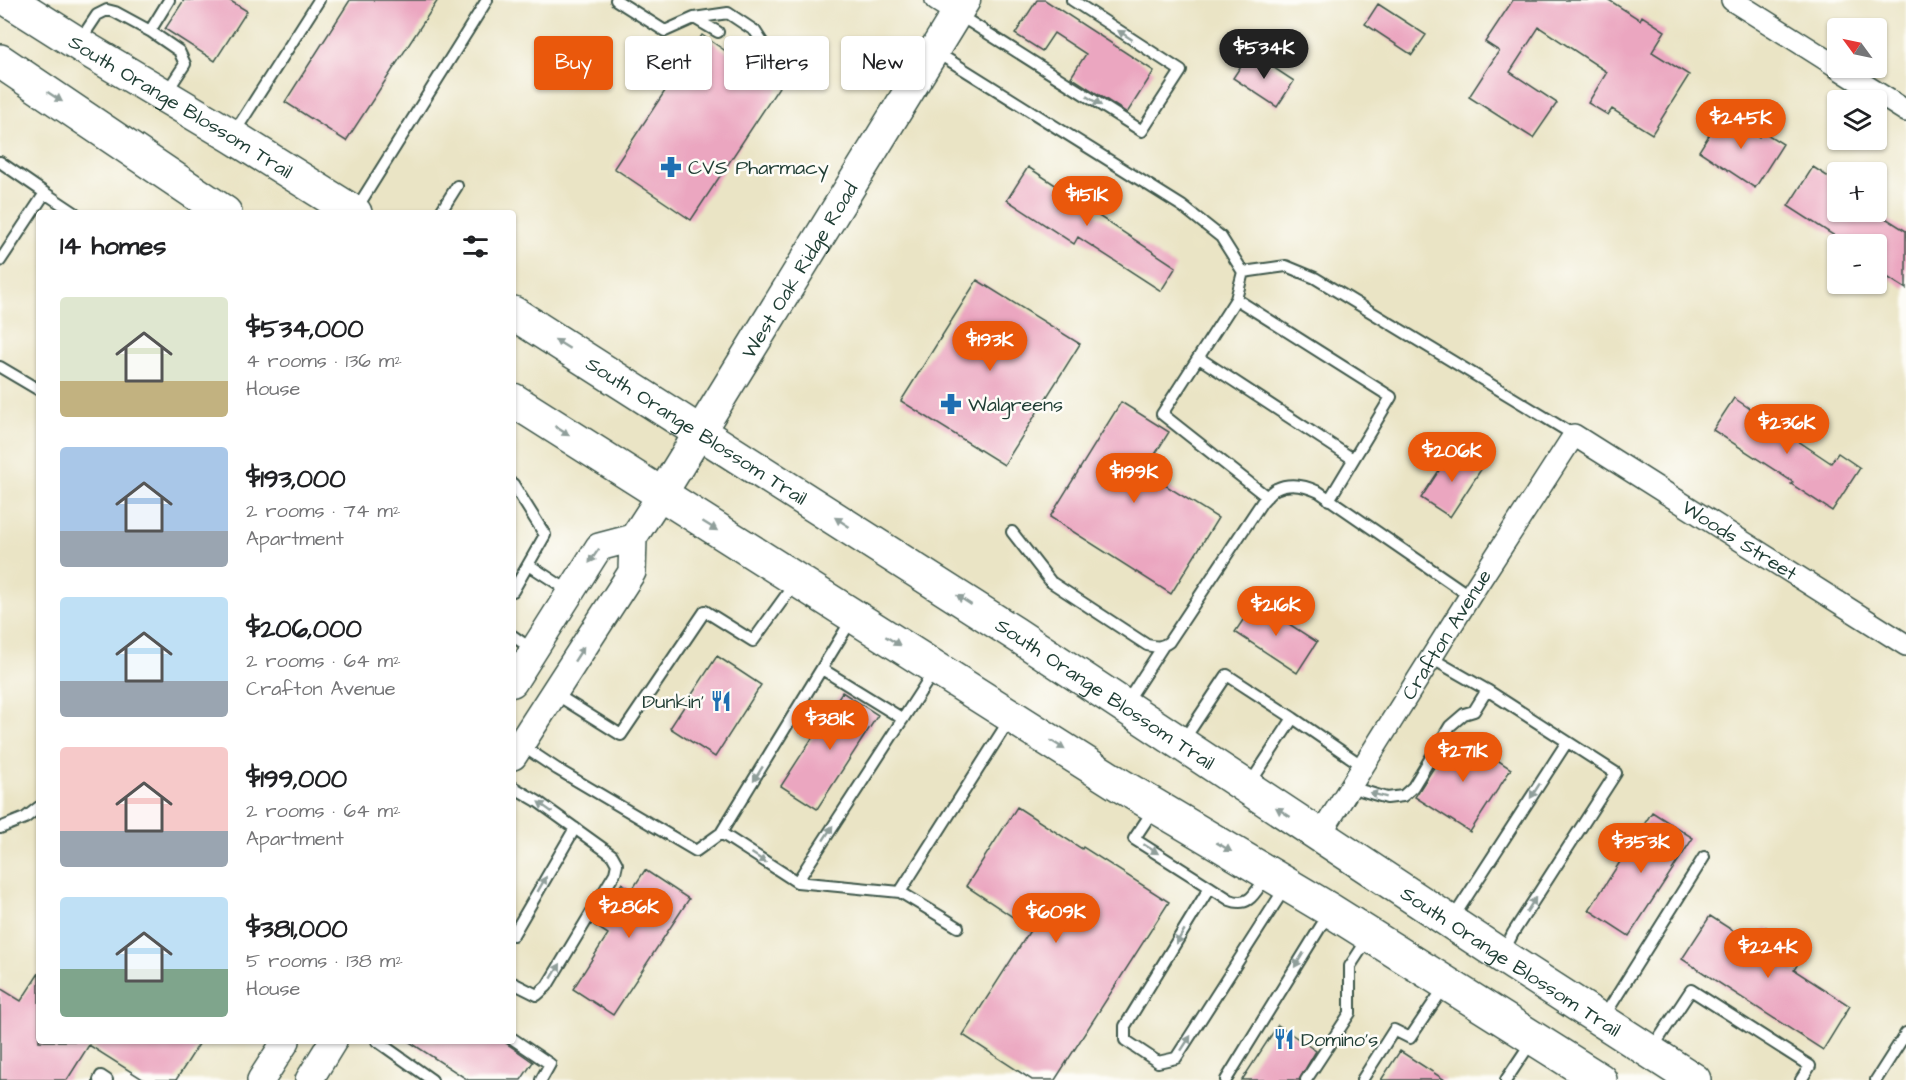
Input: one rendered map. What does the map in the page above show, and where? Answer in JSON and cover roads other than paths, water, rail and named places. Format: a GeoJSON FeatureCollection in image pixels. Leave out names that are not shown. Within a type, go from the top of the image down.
{"type":"FeatureCollection","features":[{"type":"Feature","properties":{"kind":"main road","name":"South Orange Blossom Trail"},"geometry":{"type":"LineString","coordinates":[[9,0],[350,210]]}},
{"type":"Feature","properties":{"kind":"main road","name":"West Oak Ridge Road"},"geometry":{"type":"LineString","coordinates":[[661,495],[934,51],[952,4]]}},
{"type":"Feature","properties":{"kind":"main road"},"geometry":{"type":"LineString","coordinates":[[2,66],[220,210]]}},
{"type":"Feature","properties":{"kind":"main road","name":"South Orange Blossom Trail"},"geometry":{"type":"LineString","coordinates":[[516,315],[1014,633],[1502,956],[1694,1080]]}},
{"type":"Feature","properties":{"kind":"main road"},"geometry":{"type":"LineString","coordinates":[[516,402],[1011,716],[1330,910],[1600,1080]]}},
{"type":"Feature","properties":{"kind":"street"},"geometry":{"type":"LineString","coordinates":[[1732,0],[1827,61]]}},
{"type":"Feature","properties":{"kind":"street"},"geometry":{"type":"LineString","coordinates":[[1854,78],[1906,111]]}},
{"type":"Feature","properties":{"kind":"street","name":"Crafton Avenue"},"geometry":{"type":"LineString","coordinates":[[1320,835],[1574,435]]}},
{"type":"Feature","properties":{"kind":"street","name":"Woods Street"},"geometry":{"type":"LineString","coordinates":[[1574,435],[1906,645]]}},
{"type":"Feature","properties":{"kind":"street","name":"West Oak Ridge Road"},"geometry":{"type":"LineString","coordinates":[[633,538],[661,495]]}},
{"type":"Feature","properties":{"kind":"street"},"geometry":{"type":"LineString","coordinates":[[516,671],[523,643],[571,592],[599,547],[633,538],[632,572],[517,750]]}},
{"type":"Feature","properties":{"kind":"street"},"geometry":{"type":"LineString","coordinates":[[261,1080],[285,1044]]}},
{"type":"Feature","properties":{"kind":"street"},"geometry":{"type":"LineString","coordinates":[[278,1080],[283,1073],[287,1044]]}},
{"type":"Feature","properties":{"kind":"street"},"geometry":{"type":"LineString","coordinates":[[309,1080],[331,1044]]}},
{"type":"Feature","properties":{"kind":"lane"},"geometry":{"type":"LineString","coordinates":[[150,31],[170,0]]}},
{"type":"Feature","properties":{"kind":"lane"},"geometry":{"type":"LineString","coordinates":[[232,136],[319,0]]}},
{"type":"Feature","properties":{"kind":"lane"},"geometry":{"type":"LineString","coordinates":[[357,210],[487,0]]}},
{"type":"Feature","properties":{"kind":"lane"},"geometry":{"type":"LineString","coordinates":[[616,0],[664,31],[694,18],[728,13],[755,31],[758,36]]}},
{"type":"Feature","properties":{"kind":"lane"},"geometry":{"type":"LineString","coordinates":[[952,4],[1142,131],[1181,71],[1072,0]]}},
{"type":"Feature","properties":{"kind":"lane"},"geometry":{"type":"LineString","coordinates":[[78,44],[97,15],[107,10],[150,31],[179,51],[184,64],[164,96]]}},
{"type":"Feature","properties":{"kind":"lane"},"geometry":{"type":"LineString","coordinates":[[694,18],[718,32]]}},
{"type":"Feature","properties":{"kind":"lane"},"geometry":{"type":"LineString","coordinates":[[934,51],[1182,206],[1221,237],[1242,272],[1236,299],[1162,414],[1267,497]]}},
{"type":"Feature","properties":{"kind":"lane"},"geometry":{"type":"LineString","coordinates":[[0,162],[70,210]]}},
{"type":"Feature","properties":{"kind":"lane"},"geometry":{"type":"LineString","coordinates":[[442,210],[457,186]]}},
{"type":"Feature","properties":{"kind":"lane"},"geometry":{"type":"LineString","coordinates":[[0,261],[45,193]]}},
{"type":"Feature","properties":{"kind":"lane"},"geometry":{"type":"LineString","coordinates":[[1242,272],[1286,266],[1315,278],[1574,435]]}},
{"type":"Feature","properties":{"kind":"lane"},"geometry":{"type":"LineString","coordinates":[[1236,299],[1391,397],[1329,500]]}},
{"type":"Feature","properties":{"kind":"lane"},"geometry":{"type":"LineString","coordinates":[[1199,358],[1353,459]]}},
{"type":"Feature","properties":{"kind":"lane"},"geometry":{"type":"LineString","coordinates":[[0,367],[36,388]]}},
{"type":"Feature","properties":{"kind":"lane"},"geometry":{"type":"LineString","coordinates":[[1124,705],[1267,497],[1275,489],[1291,485],[1319,492],[1470,596]]}},
{"type":"Feature","properties":{"kind":"lane"},"geometry":{"type":"LineString","coordinates":[[516,489],[545,535],[516,586]]}},
{"type":"Feature","properties":{"kind":"lane"},"geometry":{"type":"LineString","coordinates":[[1012,532],[1051,582],[1147,645],[1163,646]]}},
{"type":"Feature","properties":{"kind":"lane"},"geometry":{"type":"LineString","coordinates":[[529,565],[571,592]]}},
{"type":"Feature","properties":{"kind":"lane"},"geometry":{"type":"LineString","coordinates":[[554,693],[621,735],[705,611],[753,641],[797,581]]}},
{"type":"Feature","properties":{"kind":"lane"},"geometry":{"type":"LineString","coordinates":[[517,750],[556,769],[696,851],[721,833],[854,617]]}},
{"type":"Feature","properties":{"kind":"lane"},"geometry":{"type":"LineString","coordinates":[[1431,658],[1487,690],[1616,773],[1514,933],[1502,956]]}},
{"type":"Feature","properties":{"kind":"lane"},"geometry":{"type":"LineString","coordinates":[[797,882],[936,668]]}},
{"type":"Feature","properties":{"kind":"lane"},"geometry":{"type":"LineString","coordinates":[[822,669],[903,719]]}},
{"type":"Feature","properties":{"kind":"lane"},"geometry":{"type":"LineString","coordinates":[[1181,743],[1227,675],[1363,766]]}},
{"type":"Feature","properties":{"kind":"lane"},"geometry":{"type":"LineString","coordinates":[[1350,787],[1387,798],[1403,796],[1413,787],[1450,726],[1464,714],[1474,711],[1487,690]]}},
{"type":"Feature","properties":{"kind":"lane"},"geometry":{"type":"LineString","coordinates":[[900,892],[1011,716]]}},
{"type":"Feature","properties":{"kind":"lane"},"geometry":{"type":"LineString","coordinates":[[1247,788],[1293,718]]}},
{"type":"Feature","properties":{"kind":"lane"},"geometry":{"type":"LineString","coordinates":[[1450,921],[1567,742]]}},
{"type":"Feature","properties":{"kind":"lane"},"geometry":{"type":"LineString","coordinates":[[516,789],[537,801],[612,855],[617,864],[615,873],[547,986],[537,995],[516,984]]}},
{"type":"Feature","properties":{"kind":"lane"},"geometry":{"type":"LineString","coordinates":[[1156,806],[1134,839],[1230,900],[1245,902],[1278,879]]}},
{"type":"Feature","properties":{"kind":"lane"},"geometry":{"type":"LineString","coordinates":[[0,828],[25,818],[36,809]]}},
{"type":"Feature","properties":{"kind":"lane"},"geometry":{"type":"LineString","coordinates":[[516,929],[574,828]]}},
{"type":"Feature","properties":{"kind":"lane"},"geometry":{"type":"LineString","coordinates":[[721,833],[797,882],[900,892],[958,927]]}},
{"type":"Feature","properties":{"kind":"lane"},"geometry":{"type":"LineString","coordinates":[[1601,1020],[1704,857]]}},
{"type":"Feature","properties":{"kind":"lane"},"geometry":{"type":"LineString","coordinates":[[1210,886],[1125,1026],[1125,1040],[1158,1062],[1176,1058],[1278,879]]}},
{"type":"Feature","properties":{"kind":"lane"},"geometry":{"type":"LineString","coordinates":[[1226,1080],[1330,910]]}},
{"type":"Feature","properties":{"kind":"lane"},"geometry":{"type":"LineString","coordinates":[[1306,1080],[1350,1014],[1350,966],[1370,935]]}},
{"type":"Feature","properties":{"kind":"lane"},"geometry":{"type":"LineString","coordinates":[[1362,1080],[1394,1030],[1410,1038],[1446,983]]}},
{"type":"Feature","properties":{"kind":"lane"},"geometry":{"type":"LineString","coordinates":[[1651,1052],[1691,990],[1810,1066],[1801,1080]]}},
{"type":"Feature","properties":{"kind":"lane"},"geometry":{"type":"LineString","coordinates":[[1876,1080],[1906,1033]]}},
{"type":"Feature","properties":{"kind":"lane"},"geometry":{"type":"LineString","coordinates":[[1506,1080],[1533,1038]]}},
{"type":"Feature","properties":{"kind":"lane"},"geometry":{"type":"LineString","coordinates":[[516,1041],[550,1064],[541,1080]]}},
{"type":"Feature","properties":{"kind":"lane"},"geometry":{"type":"LineString","coordinates":[[381,1044],[432,1080]]}},
{"type":"Feature","properties":{"kind":"lane"},"geometry":{"type":"LineString","coordinates":[[99,1080],[101,1076],[107,1080]]}},
{"type":"Feature","properties":{"kind":"place","name":"CVS Pharmacy"},"geometry":{"type":"Point","coordinates":[671,167]}},
{"type":"Feature","properties":{"kind":"place","name":"Walgreens"},"geometry":{"type":"Point","coordinates":[951,404]}},
{"type":"Feature","properties":{"kind":"place","name":"Dunkin'"},"geometry":{"type":"Point","coordinates":[721,701]}},
{"type":"Feature","properties":{"kind":"place","name":"Domino's"},"geometry":{"type":"Point","coordinates":[1284,1039]}}]}
